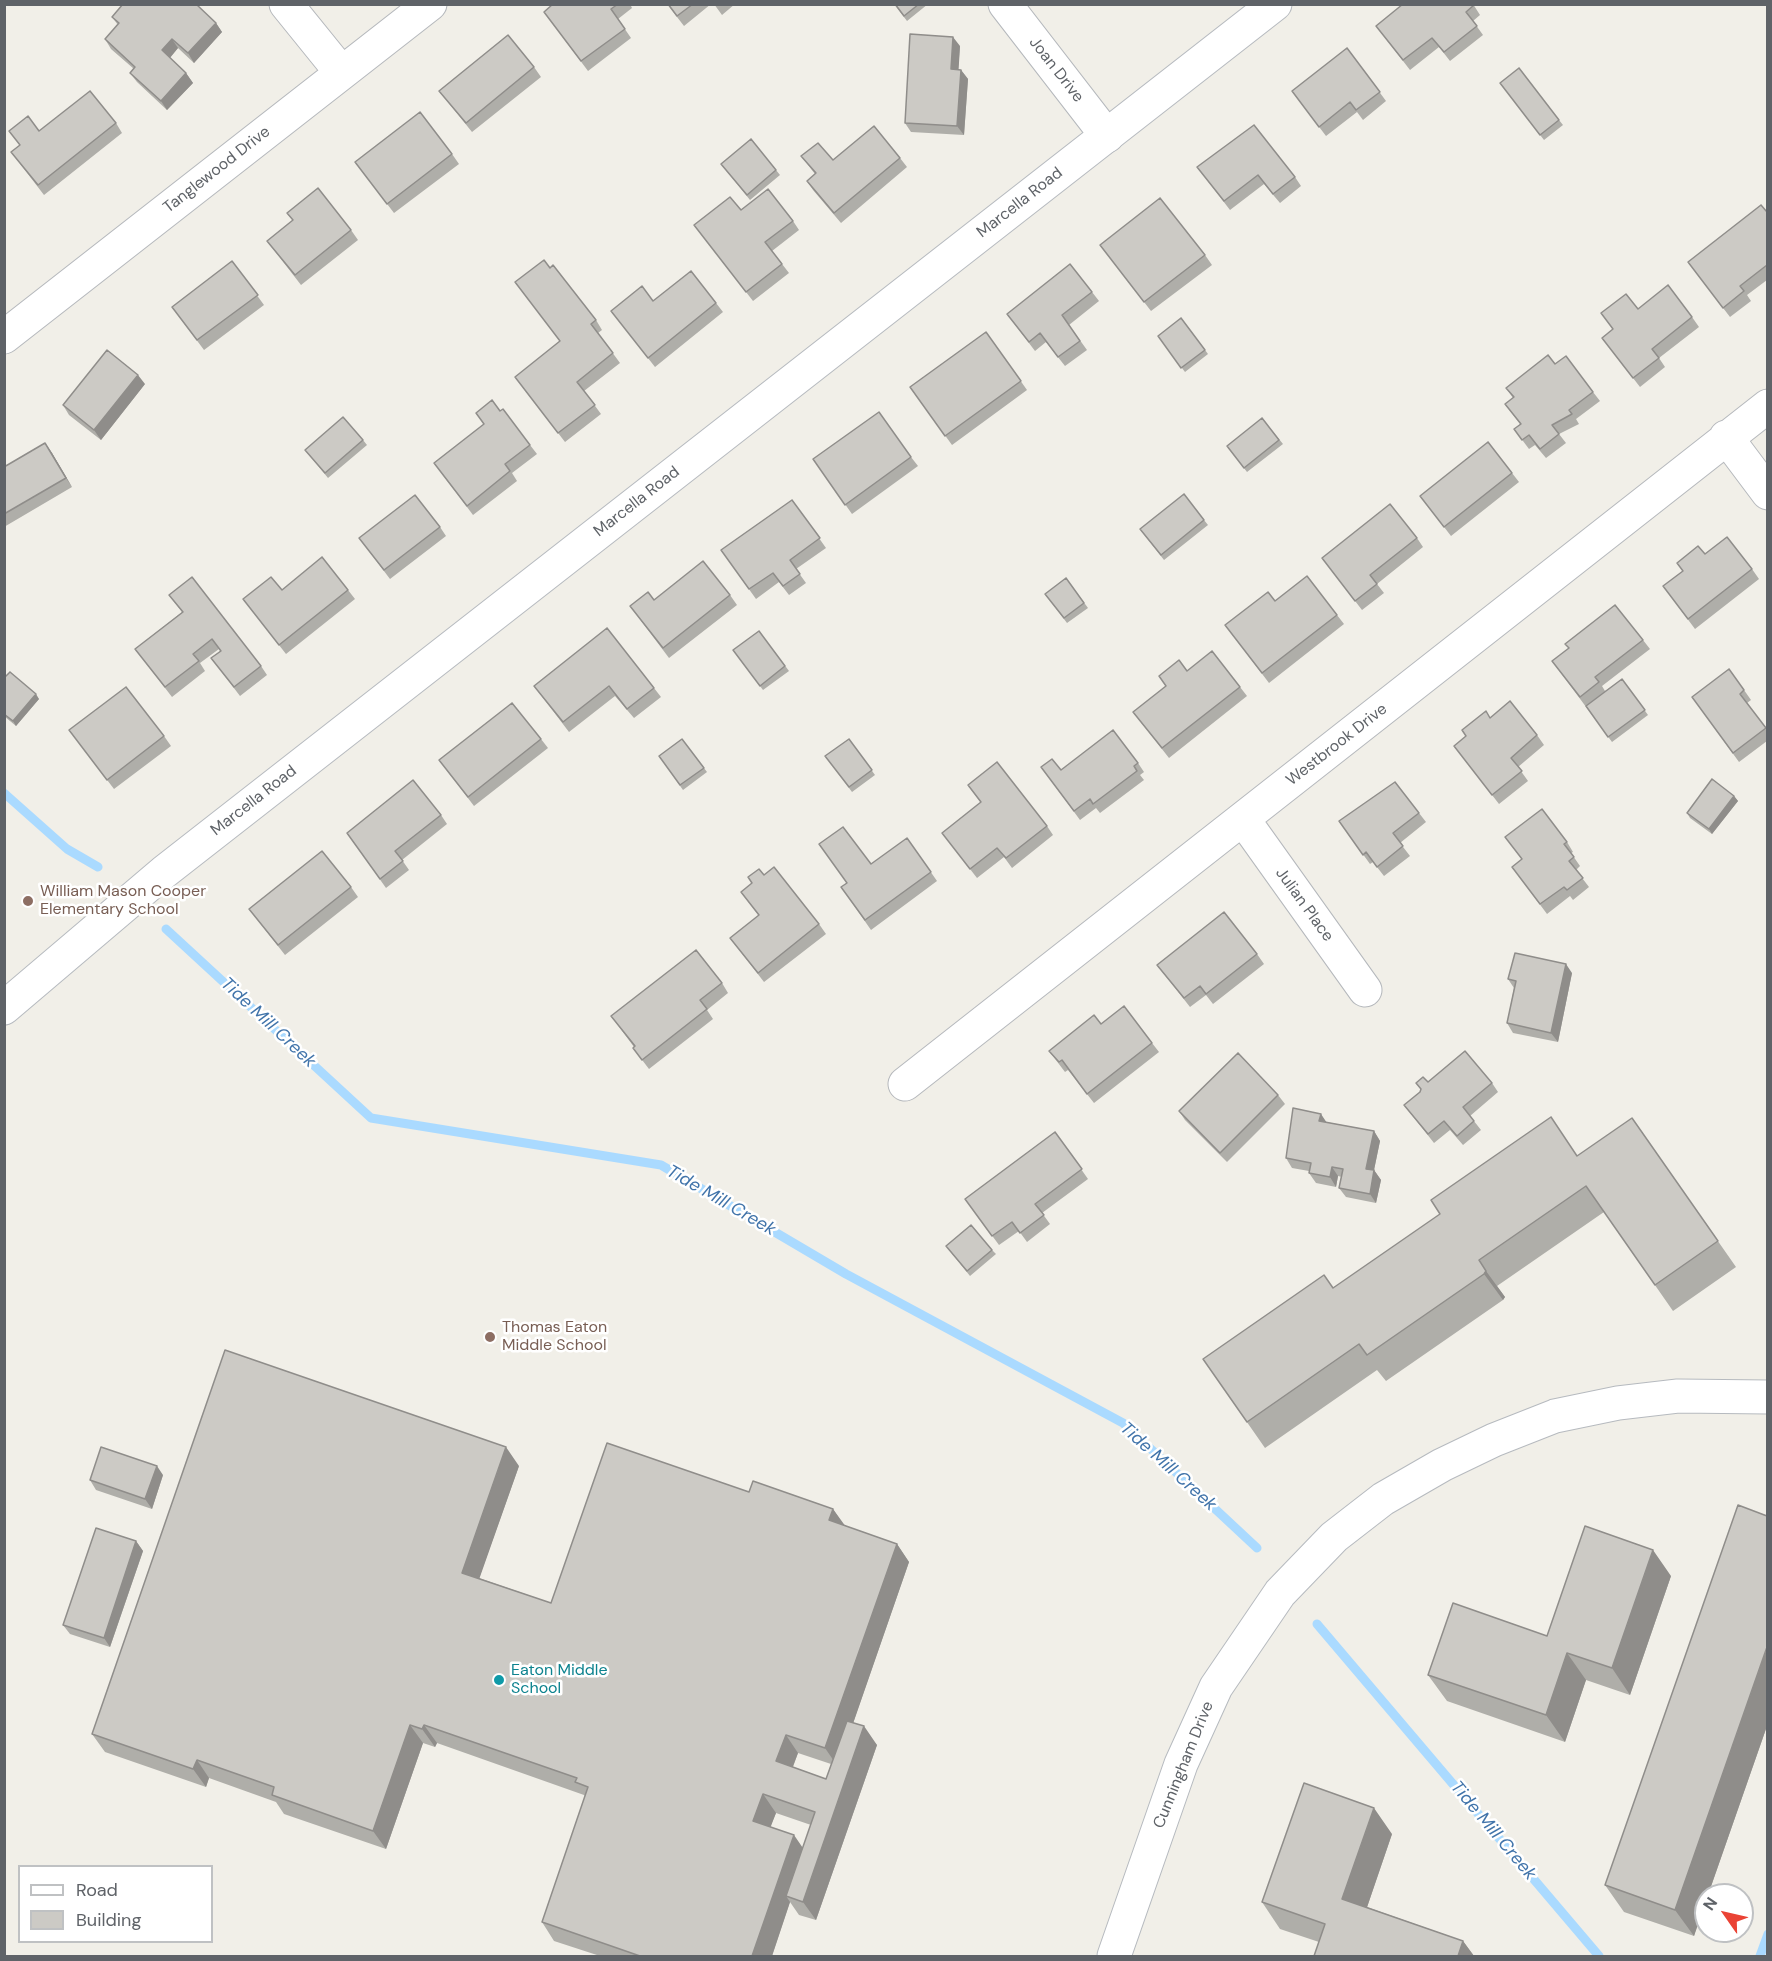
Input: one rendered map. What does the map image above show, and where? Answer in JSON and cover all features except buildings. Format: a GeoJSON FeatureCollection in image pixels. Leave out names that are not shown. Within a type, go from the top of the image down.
{"type":"FeatureCollection","features":[{"type":"Feature","properties":{"kind":"street"},"geometry":{"type":"LineString","coordinates":[[286,4],[340,72]]}},
{"type":"Feature","properties":{"kind":"street","name":"Tanglewood Drive"},"geometry":{"type":"LineString","coordinates":[[4,337],[340,72],[430,4]]}},
{"type":"Feature","properties":{"kind":"street","name":"Joan Drive"},"geometry":{"type":"LineString","coordinates":[[1005,4],[1107,136]]}},
{"type":"Feature","properties":{"kind":"street","name":"Marcella Road"},"geometry":{"type":"LineString","coordinates":[[4,1008],[164,872],[1275,4]]}},
{"type":"Feature","properties":{"kind":"street","name":"Westbrook Drive"},"geometry":{"type":"LineString","coordinates":[[905,1084],[1767,406]]}},
{"type":"Feature","properties":{"kind":"street"},"geometry":{"type":"LineString","coordinates":[[1726,438],[1767,493]]}},
{"type":"Feature","properties":{"kind":"street","name":"Julian Place"},"geometry":{"type":"LineString","coordinates":[[1243,819],[1365,990]]}},
{"type":"Feature","properties":{"kind":"street","name":"Cunningham Drive"},"geometry":{"type":"LineString","coordinates":[[1114,1956],[1181,1764],[1216,1687],[1275,1599],[1334,1537],[1383,1499],[1442,1465],[1494,1440],[1555,1416],[1617,1403],[1678,1396],[1767,1397]]}},
{"type":"Feature","properties":{"kind":"waterway","name":"Tide Mill Creek"},"geometry":{"type":"LineString","coordinates":[[4,793],[67,849],[98,867]]}},
{"type":"Feature","properties":{"kind":"waterway","name":"Tide Mill Creek"},"geometry":{"type":"LineString","coordinates":[[166,929],[371,1118],[661,1165],[846,1274],[1123,1423],[1257,1548]]}},
{"type":"Feature","properties":{"kind":"waterway","name":"Tide Mill Creek"},"geometry":{"type":"LineString","coordinates":[[1317,1624],[1599,1956]]}},
{"type":"Feature","properties":{"kind":"waterway"},"geometry":{"type":"LineString","coordinates":[[1760,1956],[1768,1934]]}},
{"type":"Feature","properties":{"kind":"place","name":"William Mason Cooper Elementary School"},"geometry":{"type":"Point","coordinates":[28,901]}},
{"type":"Feature","properties":{"kind":"place","name":"Thomas Eaton Middle School"},"geometry":{"type":"Point","coordinates":[490,1337]}},
{"type":"Feature","properties":{"kind":"place","name":"Eaton Middle School"},"geometry":{"type":"Point","coordinates":[499,1680]}}]}
